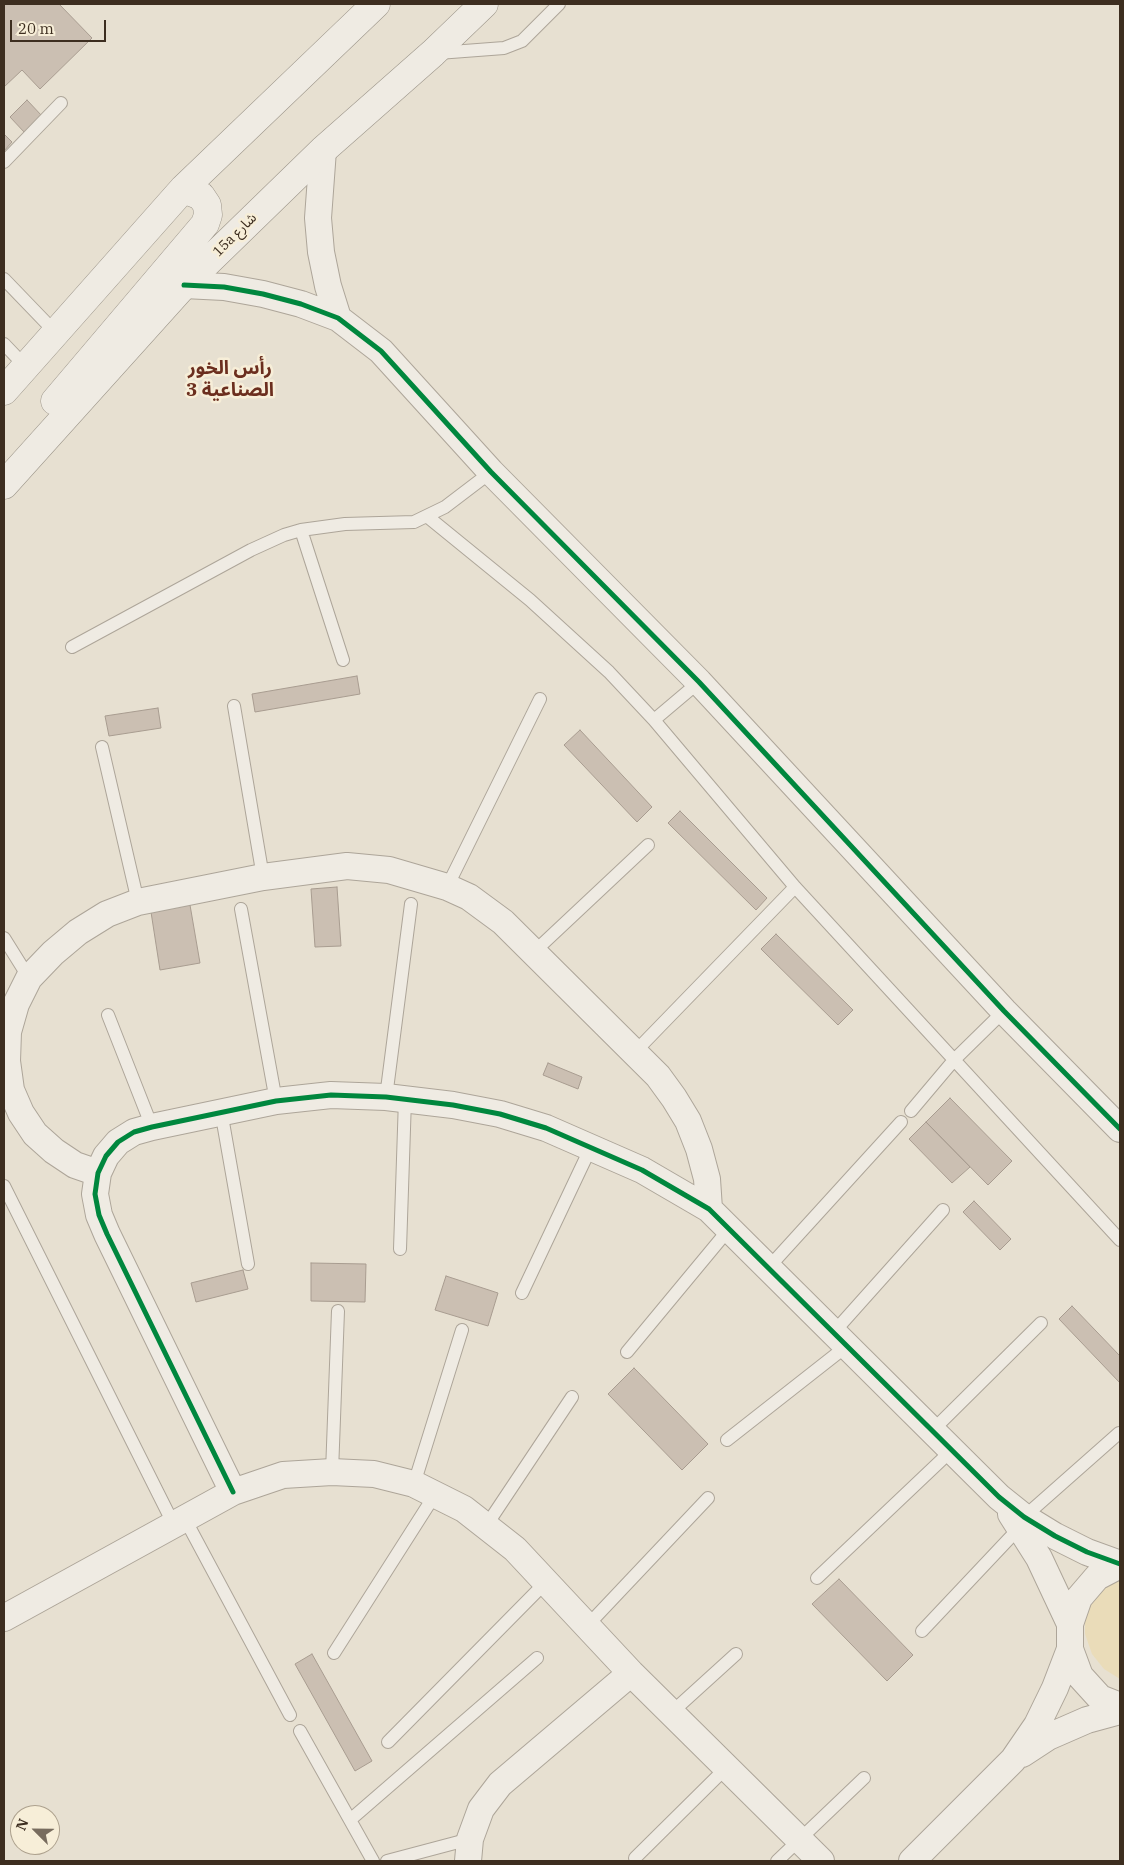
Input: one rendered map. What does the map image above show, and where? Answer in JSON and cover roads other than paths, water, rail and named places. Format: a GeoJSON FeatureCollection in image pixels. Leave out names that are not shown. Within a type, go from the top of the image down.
{"type":"FeatureCollection","features":[{"type":"Feature","properties":{"kind":"main road"},"geometry":{"type":"LineString","coordinates":[[4,391],[183,189],[376,4]]}},
{"type":"Feature","properties":{"kind":"main road","name":"15a شارع"},"geometry":{"type":"LineString","coordinates":[[4,485],[184,285],[322,150],[433,53],[484,4]]}},
{"type":"Feature","properties":{"kind":"main road"},"geometry":{"type":"LineString","coordinates":[[4,461],[205,224],[208,215],[207,205],[201,196],[183,189]]}},
{"type":"Feature","properties":{"kind":"street"},"geometry":{"type":"LineString","coordinates":[[322,150],[318,218],[321,252],[328,286],[338,318]]}},
{"type":"Feature","properties":{"kind":"street"},"geometry":{"type":"LineString","coordinates":[[184,285],[224,287],[263,294],[301,304],[338,318],[380,351],[491,472],[699,682],[1004,1011],[1120,1129]]}},
{"type":"Feature","properties":{"kind":"street"},"geometry":{"type":"LineString","coordinates":[[98,1173],[75,1165],[54,1151],[42,1140],[21,1113],[11,1090],[7,1061],[8,1032],[16,1004],[30,978],[53,953],[78,932],[107,914],[138,902],[263,877],[347,866],[389,870],[447,887],[470,897],[504,922],[663,1084],[688,1122],[699,1150],[705,1172],[709,1209]]}},
{"type":"Feature","properties":{"kind":"street"},"geometry":{"type":"LineString","coordinates":[[232,1492],[99,1215],[95,1194],[98,1173],[106,1156],[118,1142],[134,1132],[152,1127],[276,1101],[331,1095],[396,1098],[453,1105],[500,1114],[546,1128],[642,1170],[709,1209],[730,1229],[933,1430],[1022,1522],[1056,1590],[1080,1676],[1100,1698],[1120,1706]]}},
{"type":"Feature","properties":{"kind":"street"},"geometry":{"type":"LineString","coordinates":[[4,1618],[232,1492],[283,1475],[332,1472],[374,1474],[425,1489],[464,1509],[515,1549],[631,1673],[820,1861]]}},
{"type":"Feature","properties":{"kind":"street"},"geometry":{"type":"LineString","coordinates":[[1022,1522],[1120,1564]]}},
{"type":"Feature","properties":{"kind":"street"},"geometry":{"type":"LineString","coordinates":[[912,1861],[1013,1760],[1036,1725],[1055,1688],[1079,1598],[1097,1577],[1120,1564]]}},
{"type":"Feature","properties":{"kind":"street"},"geometry":{"type":"LineString","coordinates":[[469,1850],[481,1809],[500,1784],[631,1673]]}},
{"type":"Feature","properties":{"kind":"street"},"geometry":{"type":"LineString","coordinates":[[1013,1760],[1048,1737],[1087,1720],[1120,1711]]}},
{"type":"Feature","properties":{"kind":"lane"},"geometry":{"type":"LineString","coordinates":[[433,53],[504,48],[522,41],[559,4]]}},
{"type":"Feature","properties":{"kind":"lane"},"geometry":{"type":"LineString","coordinates":[[4,162],[61,103]]}},
{"type":"Feature","properties":{"kind":"lane"},"geometry":{"type":"LineString","coordinates":[[4,279],[56,333]]}},
{"type":"Feature","properties":{"kind":"lane"},"geometry":{"type":"LineString","coordinates":[[4,344],[25,366]]}},
{"type":"Feature","properties":{"kind":"lane"},"geometry":{"type":"LineString","coordinates":[[72,647],[251,550],[301,530],[362,522],[414,522],[428,517],[445,507],[491,472]]}},
{"type":"Feature","properties":{"kind":"lane"},"geometry":{"type":"LineString","coordinates":[[428,517],[530,600],[609,672],[654,720],[795,887],[1120,1240]]}},
{"type":"Feature","properties":{"kind":"lane"},"geometry":{"type":"LineString","coordinates":[[301,530],[343,660]]}},
{"type":"Feature","properties":{"kind":"lane"},"geometry":{"type":"LineString","coordinates":[[654,720],[699,682]]}},
{"type":"Feature","properties":{"kind":"lane"},"geometry":{"type":"LineString","coordinates":[[447,887],[540,699]]}},
{"type":"Feature","properties":{"kind":"lane"},"geometry":{"type":"LineString","coordinates":[[234,706],[263,877]]}},
{"type":"Feature","properties":{"kind":"lane"},"geometry":{"type":"LineString","coordinates":[[102,748],[138,902]]}},
{"type":"Feature","properties":{"kind":"lane"},"geometry":{"type":"LineString","coordinates":[[534,952],[648,845]]}},
{"type":"Feature","properties":{"kind":"lane"},"geometry":{"type":"LineString","coordinates":[[634,1053],[795,887]]}},
{"type":"Feature","properties":{"kind":"lane"},"geometry":{"type":"LineString","coordinates":[[400,1249],[396,1098],[411,904]]}},
{"type":"Feature","properties":{"kind":"lane"},"geometry":{"type":"LineString","coordinates":[[241,909],[276,1101]]}},
{"type":"Feature","properties":{"kind":"lane"},"geometry":{"type":"LineString","coordinates":[[4,938],[30,978]]}},
{"type":"Feature","properties":{"kind":"lane"},"geometry":{"type":"LineString","coordinates":[[910,1111],[954,1060],[1004,1011]]}},
{"type":"Feature","properties":{"kind":"lane"},"geometry":{"type":"LineString","coordinates":[[108,1015],[152,1127]]}},
{"type":"Feature","properties":{"kind":"lane"},"geometry":{"type":"LineString","coordinates":[[222,1111],[248,1264]]}},
{"type":"Feature","properties":{"kind":"lane"},"geometry":{"type":"LineString","coordinates":[[769,1267],[901,1122]]}},
{"type":"Feature","properties":{"kind":"lane"},"geometry":{"type":"LineString","coordinates":[[522,1293],[591,1147]]}},
{"type":"Feature","properties":{"kind":"lane"},"geometry":{"type":"LineString","coordinates":[[4,1186],[179,1522],[290,1715]]}},
{"type":"Feature","properties":{"kind":"lane"},"geometry":{"type":"LineString","coordinates":[[727,1440],[841,1338],[943,1210]]}},
{"type":"Feature","properties":{"kind":"lane"},"geometry":{"type":"LineString","coordinates":[[627,1352],[730,1229]]}},
{"type":"Feature","properties":{"kind":"lane"},"geometry":{"type":"LineString","coordinates":[[332,1472],[338,1311]]}},
{"type":"Feature","properties":{"kind":"lane"},"geometry":{"type":"LineString","coordinates":[[933,1430],[1041,1323]]}},
{"type":"Feature","properties":{"kind":"lane"},"geometry":{"type":"LineString","coordinates":[[334,1653],[425,1489],[462,1330]]}},
{"type":"Feature","properties":{"kind":"lane"},"geometry":{"type":"LineString","coordinates":[[486,1526],[572,1397]]}},
{"type":"Feature","properties":{"kind":"lane"},"geometry":{"type":"LineString","coordinates":[[922,1631],[1022,1522],[1119,1433]]}},
{"type":"Feature","properties":{"kind":"lane"},"geometry":{"type":"LineString","coordinates":[[817,1578],[952,1450]]}},
{"type":"Feature","properties":{"kind":"lane"},"geometry":{"type":"LineString","coordinates":[[587,1626],[708,1498]]}},
{"type":"Feature","properties":{"kind":"lane"},"geometry":{"type":"LineString","coordinates":[[388,1742],[546,1582]]}},
{"type":"Feature","properties":{"kind":"lane"},"geometry":{"type":"LineString","coordinates":[[671,1713],[736,1654]]}},
{"type":"Feature","properties":{"kind":"lane"},"geometry":{"type":"LineString","coordinates":[[350,1820],[537,1658]]}},
{"type":"Feature","properties":{"kind":"lane"},"geometry":{"type":"LineString","coordinates":[[300,1731],[373,1861]]}},
{"type":"Feature","properties":{"kind":"lane"},"geometry":{"type":"LineString","coordinates":[[635,1858],[726,1768]]}},
{"type":"Feature","properties":{"kind":"lane"},"geometry":{"type":"LineString","coordinates":[[777,1861],[864,1778]]}},
{"type":"Feature","properties":{"kind":"lane"},"geometry":{"type":"LineString","coordinates":[[387,1861],[469,1850]]}},
{"type":"Feature","properties":{"kind":"district","name":"رأس الخور الصناعية 3"},"geometry":{"type":"Point","coordinates":[230,380]}}]}
